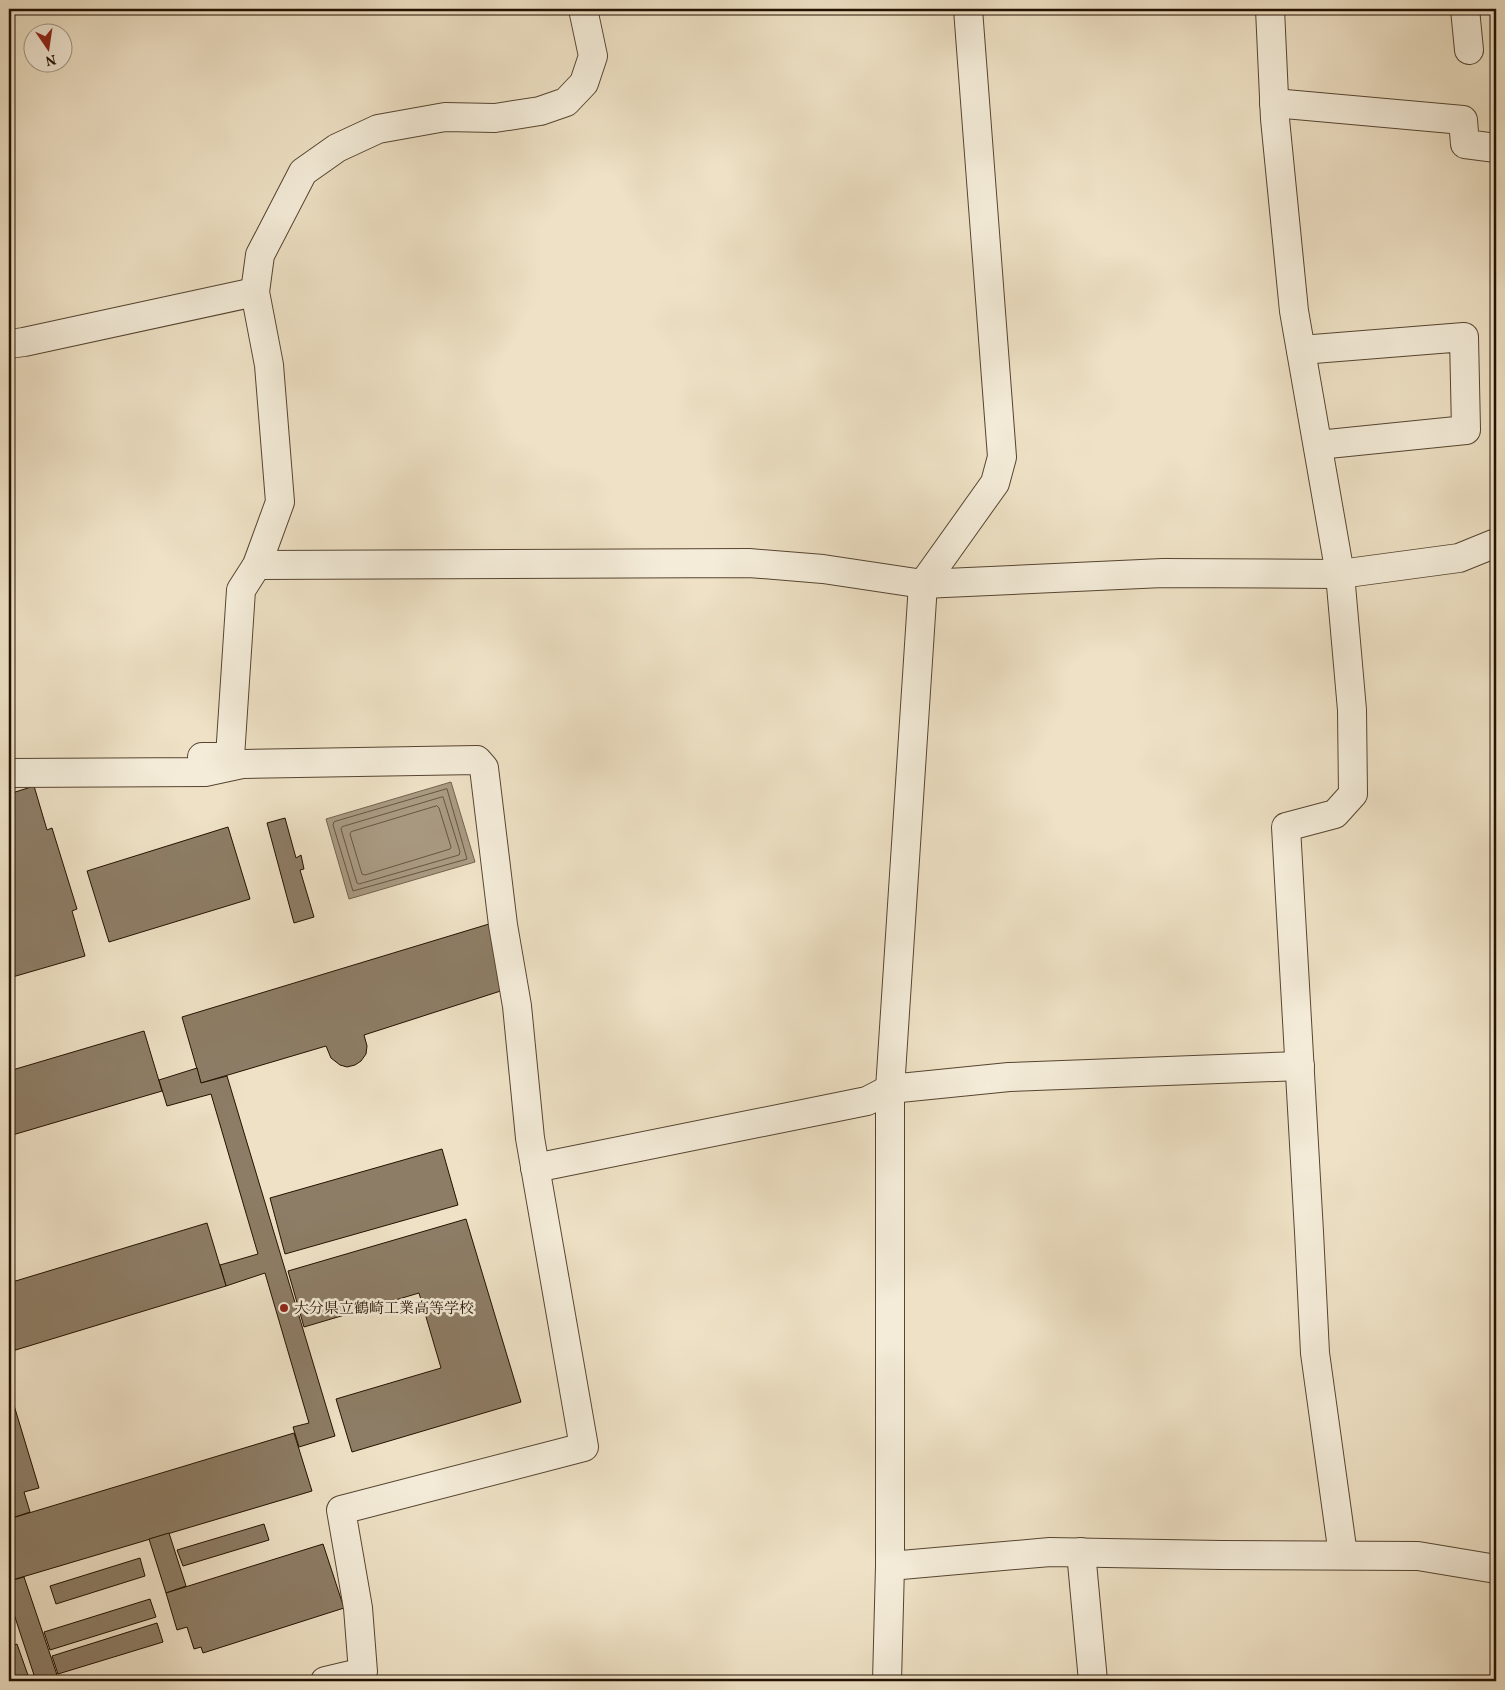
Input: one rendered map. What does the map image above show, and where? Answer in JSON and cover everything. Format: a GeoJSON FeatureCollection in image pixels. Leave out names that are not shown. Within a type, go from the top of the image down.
{"type":"FeatureCollection","features":[{"type":"Feature","properties":{"kind":"street"},"geometry":{"type":"LineString","coordinates":[[9,756],[230,757],[241,590],[257,565],[280,502],[269,365],[255,292],[260,255],[303,172],[337,148],[378,129],[445,117],[495,118],[540,111],[566,102],[584,83],[593,56],[584,9]]}},
{"type":"Feature","properties":{"kind":"street"},"geometry":{"type":"LineString","coordinates":[[887,1681],[890,1566],[890,1088],[923,584],[995,483],[1002,457],[968,9]]}},
{"type":"Feature","properties":{"kind":"street"},"geometry":{"type":"LineString","coordinates":[[1270,9],[1274,103],[1294,311],[1340,574],[1352,710],[1353,794],[1335,814],[1286,827],[1315,1352],[1343,1555]]}},
{"type":"Feature","properties":{"kind":"street"},"geometry":{"type":"LineString","coordinates":[[1465,9],[1469,50]]}},
{"type":"Feature","properties":{"kind":"street"},"geometry":{"type":"LineString","coordinates":[[1274,103],[1463,120],[1465,144],[1496,148]]}},
{"type":"Feature","properties":{"kind":"street"},"geometry":{"type":"LineString","coordinates":[[9,344],[255,292]]}},
{"type":"Feature","properties":{"kind":"street"},"geometry":{"type":"LineString","coordinates":[[1301,350],[1464,336],[1466,430],[1318,445]]}},
{"type":"Feature","properties":{"kind":"street"},"geometry":{"type":"LineString","coordinates":[[257,565],[749,563],[823,569],[923,584],[1163,573],[1340,574],[1459,558],[1496,543]]}},
{"type":"Feature","properties":{"kind":"street"},"geometry":{"type":"LineString","coordinates":[[9,773],[205,772],[242,764],[477,760],[484,768],[503,925],[517,1006],[530,1138],[584,1447],[341,1510],[358,1608],[363,1672],[325,1681]]}},
{"type":"Feature","properties":{"kind":"street"},"geometry":{"type":"LineString","coordinates":[[535,1168],[867,1101],[890,1088],[1009,1077],[1300,1066]]}},
{"type":"Feature","properties":{"kind":"street"},"geometry":{"type":"LineString","coordinates":[[890,1566],[1050,1552],[1081,1552],[1418,1556],[1496,1569]]}},
{"type":"Feature","properties":{"kind":"street"},"geometry":{"type":"LineString","coordinates":[[1081,1552],[1093,1681]]}},
{"type":"Feature","properties":{"kind":"water"},"geometry":{"type":"Polygon","coordinates":[[[451,782],[475,862],[349,899],[326,819],[451,782]]]}},
{"type":"Feature","properties":{"kind":"building"},"geometry":{"type":"Polygon","coordinates":[[[34,786],[47,830],[52,828],[77,909],[72,911],[85,956],[9,978],[9,794],[34,786]]]}},
{"type":"Feature","properties":{"kind":"building"},"geometry":{"type":"Polygon","coordinates":[[[285,818],[296,858],[301,855],[304,869],[300,870],[314,917],[294,923],[267,823],[285,818]]]}},
{"type":"Feature","properties":{"kind":"building"},"geometry":{"type":"Polygon","coordinates":[[[228,827],[250,899],[109,942],[87,871],[228,827]]]}},
{"type":"Feature","properties":{"kind":"building"},"geometry":{"type":"Polygon","coordinates":[[[489,924],[510,988],[364,1035],[367,1046],[366,1054],[355,1065],[347,1067],[340,1065],[331,1058],[326,1046],[201,1083],[182,1017],[489,924]]]}},
{"type":"Feature","properties":{"kind":"building"},"geometry":{"type":"Polygon","coordinates":[[[144,1031],[162,1091],[9,1136],[9,1071],[144,1031]]]}},
{"type":"Feature","properties":{"kind":"building"},"geometry":{"type":"Polygon","coordinates":[[[197,1068],[201,1083],[227,1076],[335,1436],[299,1447],[293,1427],[309,1423],[265,1273],[226,1286],[220,1265],[258,1254],[211,1094],[167,1106],[159,1080],[197,1068]]]}},
{"type":"Feature","properties":{"kind":"building"},"geometry":{"type":"Polygon","coordinates":[[[442,1149],[458,1205],[285,1254],[270,1198],[442,1149]]]}},
{"type":"Feature","properties":{"kind":"building"},"geometry":{"type":"Polygon","coordinates":[[[466,1219],[521,1402],[352,1452],[336,1399],[441,1368],[419,1293],[304,1327],[288,1271],[466,1219]]]}},
{"type":"Feature","properties":{"kind":"building"},"geometry":{"type":"Polygon","coordinates":[[[207,1223],[226,1286],[9,1352],[9,1283],[207,1223]]]}},
{"type":"Feature","properties":{"kind":"building"},"geometry":{"type":"Polygon","coordinates":[[[13,1402],[39,1488],[24,1492],[30,1512],[9,1519],[9,1403],[13,1402]]]}},
{"type":"Feature","properties":{"kind":"building"},"geometry":{"type":"Polygon","coordinates":[[[294,1433],[312,1491],[9,1581],[9,1519],[294,1433]]]}},
{"type":"Feature","properties":{"kind":"building"},"geometry":{"type":"Polygon","coordinates":[[[264,1524],[269,1540],[183,1566],[177,1550],[264,1524]]]}},
{"type":"Feature","properties":{"kind":"building"},"geometry":{"type":"Polygon","coordinates":[[[169,1533],[186,1586],[166,1593],[149,1539],[169,1533]]]}},
{"type":"Feature","properties":{"kind":"building"},"geometry":{"type":"Polygon","coordinates":[[[323,1544],[344,1608],[203,1653],[201,1647],[194,1649],[187,1627],[177,1630],[166,1593],[323,1544]]]}},
{"type":"Feature","properties":{"kind":"building"},"geometry":{"type":"Polygon","coordinates":[[[140,1558],[145,1576],[56,1604],[50,1586],[140,1558]]]}},
{"type":"Feature","properties":{"kind":"building"},"geometry":{"type":"Polygon","coordinates":[[[24,1577],[59,1681],[36,1681],[9,1599],[9,1581],[24,1577]]]}},
{"type":"Feature","properties":{"kind":"building"},"geometry":{"type":"Polygon","coordinates":[[[150,1599],[156,1617],[50,1650],[44,1632],[150,1599]]]}},
{"type":"Feature","properties":{"kind":"building"},"geometry":{"type":"Polygon","coordinates":[[[157,1623],[163,1642],[58,1674],[52,1656],[157,1623]]]}},
{"type":"Feature","properties":{"kind":"building"},"geometry":{"type":"Polygon","coordinates":[[[17,1644],[30,1681],[9,1681],[9,1647],[17,1644]]]}},
{"type":"Feature","properties":{"kind":"place","name":"大分県立鶴崎工業高等学校"},"geometry":{"type":"Point","coordinates":[284,1308]}}]}
